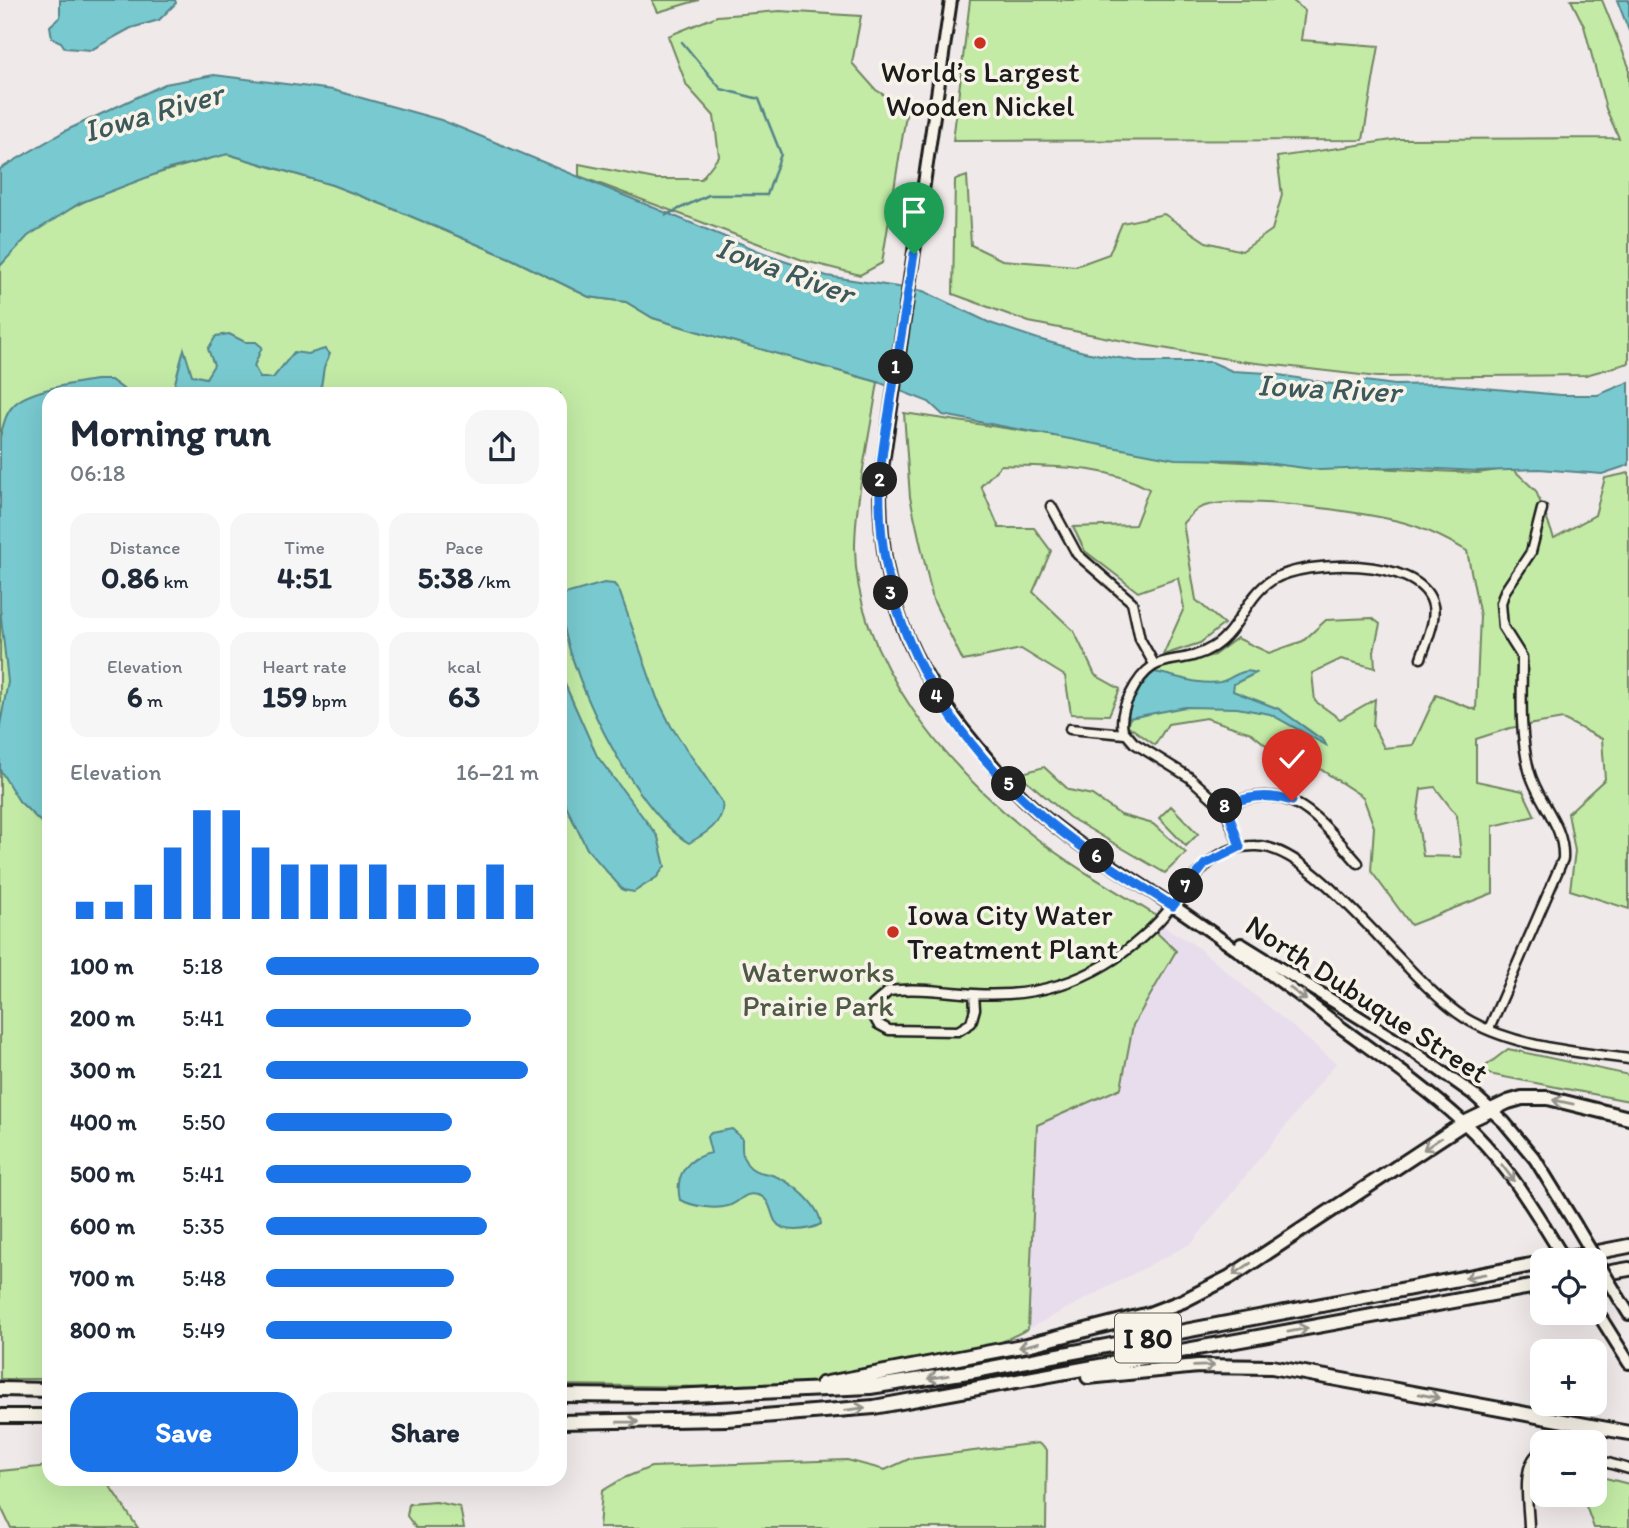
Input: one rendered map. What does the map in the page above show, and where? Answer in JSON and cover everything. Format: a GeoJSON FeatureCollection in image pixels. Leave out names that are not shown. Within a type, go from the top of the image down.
{"type":"FeatureCollection","features":[{"type":"Feature","properties":{"kind":"highway"},"geometry":{"type":"LineString","coordinates":[[752,1393],[962,1360],[1149,1314],[1183,1301],[1230,1277],[1464,1123],[1517,1099],[1537,1097],[1629,1118]]}},
{"type":"Feature","properties":{"kind":"highway"},"geometry":{"type":"LineString","coordinates":[[1607,1250],[1629,1246]]}},
{"type":"Feature","properties":{"kind":"highway","name":"I 80"},"geometry":{"type":"LineString","coordinates":[[567,1395],[752,1393],[870,1387],[975,1371],[1530,1265]]}},
{"type":"Feature","properties":{"kind":"highway"},"geometry":{"type":"LineString","coordinates":[[1607,1273],[1629,1269]]}},
{"type":"Feature","properties":{"kind":"highway","name":"I 80"},"geometry":{"type":"LineString","coordinates":[[567,1422],[769,1417],[874,1407],[1530,1287]]}},
{"type":"Feature","properties":{"kind":"highway"},"geometry":{"type":"LineString","coordinates":[[966,1392],[1171,1368],[1245,1366],[1304,1371],[1629,1433]]}},
{"type":"Feature","properties":{"kind":"highway"},"geometry":{"type":"LineString","coordinates":[[1,1390],[42,1390]]}},
{"type":"Feature","properties":{"kind":"highway"},"geometry":{"type":"LineString","coordinates":[[4,1416],[42,1416]]}},
{"type":"Feature","properties":{"kind":"main road"},"geometry":{"type":"LineString","coordinates":[[951,0],[880,483],[882,551],[897,616],[927,680],[997,771],[1043,816],[1278,979],[1464,1123],[1503,1166],[1558,1248]]}},
{"type":"Feature","properties":{"kind":"main road","name":"North Dubuque Street"},"geometry":{"type":"LineString","coordinates":[[1183,912],[1242,944],[1407,1047],[1490,1109],[1535,1158],[1629,1314]]}},
{"type":"Feature","properties":{"kind":"main road"},"geometry":{"type":"LineString","coordinates":[[1605,1325],[1629,1363]]}},
{"type":"Feature","properties":{"kind":"street"},"geometry":{"type":"LineString","coordinates":[[1051,506],[1077,554],[1132,602],[1140,639],[1154,664]]}},
{"type":"Feature","properties":{"kind":"street"},"geometry":{"type":"LineString","coordinates":[[1489,1030],[1563,859],[1559,831],[1534,783],[1522,736],[1519,690],[1522,657],[1508,638],[1501,619],[1503,595],[1531,552],[1542,509]]}},
{"type":"Feature","properties":{"kind":"street"},"geometry":{"type":"LineString","coordinates":[[1125,734],[1122,717],[1128,699],[1141,676],[1154,664],[1212,648],[1253,597],[1276,578],[1307,569],[1353,566],[1414,580],[1428,591],[1434,609],[1421,658]]}},
{"type":"Feature","properties":{"kind":"street"},"geometry":{"type":"LineString","coordinates":[[1070,729],[1125,734],[1189,778],[1229,814],[1240,847]]}},
{"type":"Feature","properties":{"kind":"street"},"geometry":{"type":"LineString","coordinates":[[1223,807],[1249,797],[1274,796],[1292,801],[1312,813],[1358,863]]}},
{"type":"Feature","properties":{"kind":"street"},"geometry":{"type":"LineString","coordinates":[[974,994],[975,1009],[971,1023],[958,1031],[889,1030],[878,1024],[873,1015],[873,1004],[889,990],[1019,994],[1056,987],[1084,976],[1130,946],[1173,906],[1205,864],[1240,847],[1266,846],[1293,858],[1446,1004],[1489,1030],[1510,1038],[1629,1059]]}},
{"type":"Feature","properties":{"kind":"street"},"geometry":{"type":"LineString","coordinates":[[1607,1463],[1629,1469]]}},
{"type":"Feature","properties":{"kind":"street"},"geometry":{"type":"LineString","coordinates":[[1529,1528],[1530,1464]]}},
{"type":"Feature","properties":{"kind":"shaded area"},"geometry":{"type":"Polygon","coordinates":[[[1162,925],[1196,946],[1336,1063],[1192,1243],[1028,1329],[1037,1124],[1121,1088],[1133,1025],[1176,951],[1156,932],[1162,925]]]}},
{"type":"Feature","properties":{"kind":"green space"},"geometry":{"type":"Polygon","coordinates":[[[652,0],[699,0],[658,12],[652,0]]]}},
{"type":"Feature","properties":{"kind":"green space"},"geometry":{"type":"Polygon","coordinates":[[[970,0],[1292,0],[1305,11],[1301,40],[1379,46],[1363,140],[953,141],[970,0]]]}},
{"type":"Feature","properties":{"kind":"green space"},"geometry":{"type":"Polygon","coordinates":[[[1571,0],[1602,0],[1629,67],[1629,363],[1586,375],[1378,377],[1240,361],[1144,345],[1029,322],[953,294],[955,180],[967,176],[971,245],[1002,260],[1076,266],[1109,254],[1122,223],[1164,214],[1206,242],[1242,251],[1272,230],[1282,195],[1277,157],[1399,139],[1619,138],[1606,109],[1584,26],[1571,0]]]}},
{"type":"Feature","properties":{"kind":"green space"},"geometry":{"type":"Polygon","coordinates":[[[780,11],[861,16],[852,63],[876,90],[907,109],[882,263],[860,275],[805,261],[579,176],[579,164],[655,179],[701,179],[719,156],[714,116],[687,86],[668,36],[717,16],[780,11]]]}},
{"type":"Feature","properties":{"kind":"green space","name":"Waterworks Prairie Park"},"geometry":{"type":"Polygon","coordinates":[[[227,154],[332,185],[512,259],[589,297],[626,302],[653,318],[878,382],[861,484],[855,545],[859,588],[871,630],[889,671],[912,710],[971,780],[1003,811],[1051,849],[1160,918],[1153,925],[1156,932],[1176,951],[1133,1025],[1121,1088],[1037,1125],[1028,1329],[969,1358],[799,1388],[567,1385],[567,387],[42,387],[42,1379],[0,1379],[0,266],[25,238],[75,206],[124,185],[227,154]]]}},
{"type":"Feature","properties":{"kind":"green space"},"geometry":{"type":"Polygon","coordinates":[[[904,413],[1223,461],[1478,473],[1512,468],[1536,491],[1554,538],[1595,515],[1605,478],[1629,473],[1629,909],[1570,890],[1575,851],[1568,813],[1605,779],[1602,739],[1563,719],[1510,728],[1476,739],[1476,781],[1523,791],[1535,816],[1493,826],[1493,893],[1411,925],[1371,871],[1374,827],[1363,797],[1317,767],[1281,757],[1251,733],[1206,718],[1168,724],[1155,745],[1127,725],[1149,671],[1214,655],[1237,638],[1269,653],[1303,641],[1326,620],[1372,618],[1380,624],[1374,651],[1375,668],[1341,659],[1312,673],[1315,701],[1340,719],[1375,699],[1373,726],[1384,748],[1413,745],[1436,695],[1476,710],[1480,616],[1467,551],[1459,546],[1407,523],[1327,509],[1237,502],[1213,504],[1198,509],[1183,523],[1196,600],[1224,624],[1200,643],[1163,655],[1184,608],[1178,578],[1138,592],[1085,551],[1073,527],[1135,525],[1149,489],[1132,481],[1096,471],[1001,465],[981,486],[999,528],[1034,528],[1051,551],[1033,592],[1074,631],[1095,675],[1120,689],[1109,715],[1071,714],[1065,676],[1021,649],[963,661],[933,600],[910,497],[904,413]],[[1435,787],[1421,789],[1417,817],[1423,856],[1461,857],[1457,816],[1435,787]]]}},
{"type":"Feature","properties":{"kind":"green space"},"geometry":{"type":"Polygon","coordinates":[[[1044,767],[1069,790],[1092,795],[1121,815],[1153,824],[1186,853],[1165,873],[1069,817],[1019,774],[1044,767]]]}},
{"type":"Feature","properties":{"kind":"green space"},"geometry":{"type":"Polygon","coordinates":[[[1171,806],[1198,834],[1186,846],[1159,818],[1171,806]]]}},
{"type":"Feature","properties":{"kind":"green space"},"geometry":{"type":"Polygon","coordinates":[[[1508,1049],[1629,1075],[1629,1101],[1478,1072],[1508,1049]]]}},
{"type":"Feature","properties":{"kind":"green space"},"geometry":{"type":"Polygon","coordinates":[[[1038,1443],[1047,1450],[1046,1528],[599,1528],[602,1491],[651,1467],[847,1460],[885,1470],[909,1459],[1038,1443]]]}},
{"type":"Feature","properties":{"kind":"green space"},"geometry":{"type":"Polygon","coordinates":[[[42,1467],[42,1486],[110,1486],[138,1528],[11,1528],[0,1505],[0,1471],[42,1467]]]}},
{"type":"Feature","properties":{"kind":"green space"},"geometry":{"type":"Polygon","coordinates":[[[1607,1478],[1629,1484],[1629,1528],[1594,1528],[1586,1507],[1607,1507],[1607,1478]]]}},
{"type":"Feature","properties":{"kind":"green space"},"geometry":{"type":"Polygon","coordinates":[[[436,1502],[460,1507],[464,1528],[416,1528],[407,1516],[409,1504],[436,1502]]]}},
{"type":"Feature","properties":{"kind":"water"},"geometry":{"type":"Polygon","coordinates":[[[60,0],[175,0],[176,3],[159,20],[131,28],[91,50],[65,48],[61,42],[52,38],[50,26],[60,17],[60,0]]]}},
{"type":"Feature","properties":{"kind":"water"},"geometry":{"type":"Polygon","coordinates":[[[1617,0],[1629,0],[1629,31],[1617,0]]]}},
{"type":"Feature","properties":{"kind":"water","name":"Iowa River"},"geometry":{"type":"Polygon","coordinates":[[[214,75],[333,90],[441,120],[781,260],[827,276],[923,291],[990,323],[1084,352],[1143,362],[1212,362],[1232,371],[1268,373],[1332,384],[1365,381],[1395,385],[1441,384],[1561,395],[1598,395],[1629,382],[1629,465],[1602,474],[1539,469],[1478,471],[1401,467],[1320,470],[1242,460],[1175,459],[943,415],[929,402],[878,382],[653,318],[626,302],[589,297],[512,259],[384,205],[332,185],[228,154],[169,169],[80,203],[28,236],[0,266],[0,169],[67,130],[165,84],[214,75]]]}},
{"type":"Feature","properties":{"kind":"water"},"geometry":{"type":"Polygon","coordinates":[[[229,334],[245,342],[256,342],[262,347],[254,366],[260,378],[273,378],[294,352],[308,354],[325,349],[330,354],[324,367],[321,387],[174,387],[184,349],[192,375],[206,378],[214,365],[208,349],[216,336],[229,334]]]}},
{"type":"Feature","properties":{"kind":"water"},"geometry":{"type":"Polygon","coordinates":[[[111,380],[120,387],[57,387],[111,380]]]}},
{"type":"Feature","properties":{"kind":"water"},"geometry":{"type":"Polygon","coordinates":[[[42,391],[42,823],[19,801],[0,770],[0,725],[8,682],[0,608],[0,437],[8,413],[19,400],[42,391]]]}},
{"type":"Feature","properties":{"kind":"water"},"geometry":{"type":"Polygon","coordinates":[[[604,583],[614,584],[619,590],[657,698],[671,726],[722,802],[718,821],[689,843],[668,826],[646,801],[604,734],[573,660],[567,638],[567,593],[604,583]]]}},
{"type":"Feature","properties":{"kind":"water"},"geometry":{"type":"Polygon","coordinates":[[[1149,671],[1211,683],[1225,681],[1246,671],[1256,673],[1234,684],[1233,691],[1279,709],[1326,745],[1270,714],[1237,708],[1185,707],[1129,718],[1130,699],[1149,671]]]}},
{"type":"Feature","properties":{"kind":"water"},"geometry":{"type":"Polygon","coordinates":[[[567,689],[597,756],[658,837],[665,866],[657,877],[634,892],[623,890],[587,849],[567,808],[567,689]]]}},
{"type":"Feature","properties":{"kind":"water"},"geometry":{"type":"Polygon","coordinates":[[[732,1129],[742,1138],[743,1155],[750,1167],[779,1178],[795,1188],[810,1201],[821,1224],[804,1229],[784,1228],[775,1221],[765,1199],[753,1194],[732,1205],[716,1208],[697,1206],[680,1200],[681,1175],[690,1163],[711,1153],[707,1137],[711,1133],[732,1129]]]}},
{"type":"Feature","properties":{"kind":"waterway"},"geometry":{"type":"LineString","coordinates":[[666,215],[709,195],[767,195],[781,154],[759,99],[721,89],[682,42]]}},
{"type":"Feature","properties":{"kind":"place","name":"World’s Largest Wooden Nickel"},"geometry":{"type":"Point","coordinates":[980,43]}},
{"type":"Feature","properties":{"kind":"place","name":"Iowa City Water Treatment Plant"},"geometry":{"type":"Point","coordinates":[893,932]}},
{"type":"Feature","properties":{"kind":"route"},"geometry":{"type":"LineString","coordinates":[[914,254],[881,470],[880,535],[897,616],[914,655],[940,701],[997,771],[1043,816],[1118,871],[1173,906],[1198,870],[1220,855],[1240,847],[1229,814],[1223,807],[1249,797],[1274,796],[1292,801]]}}]}
